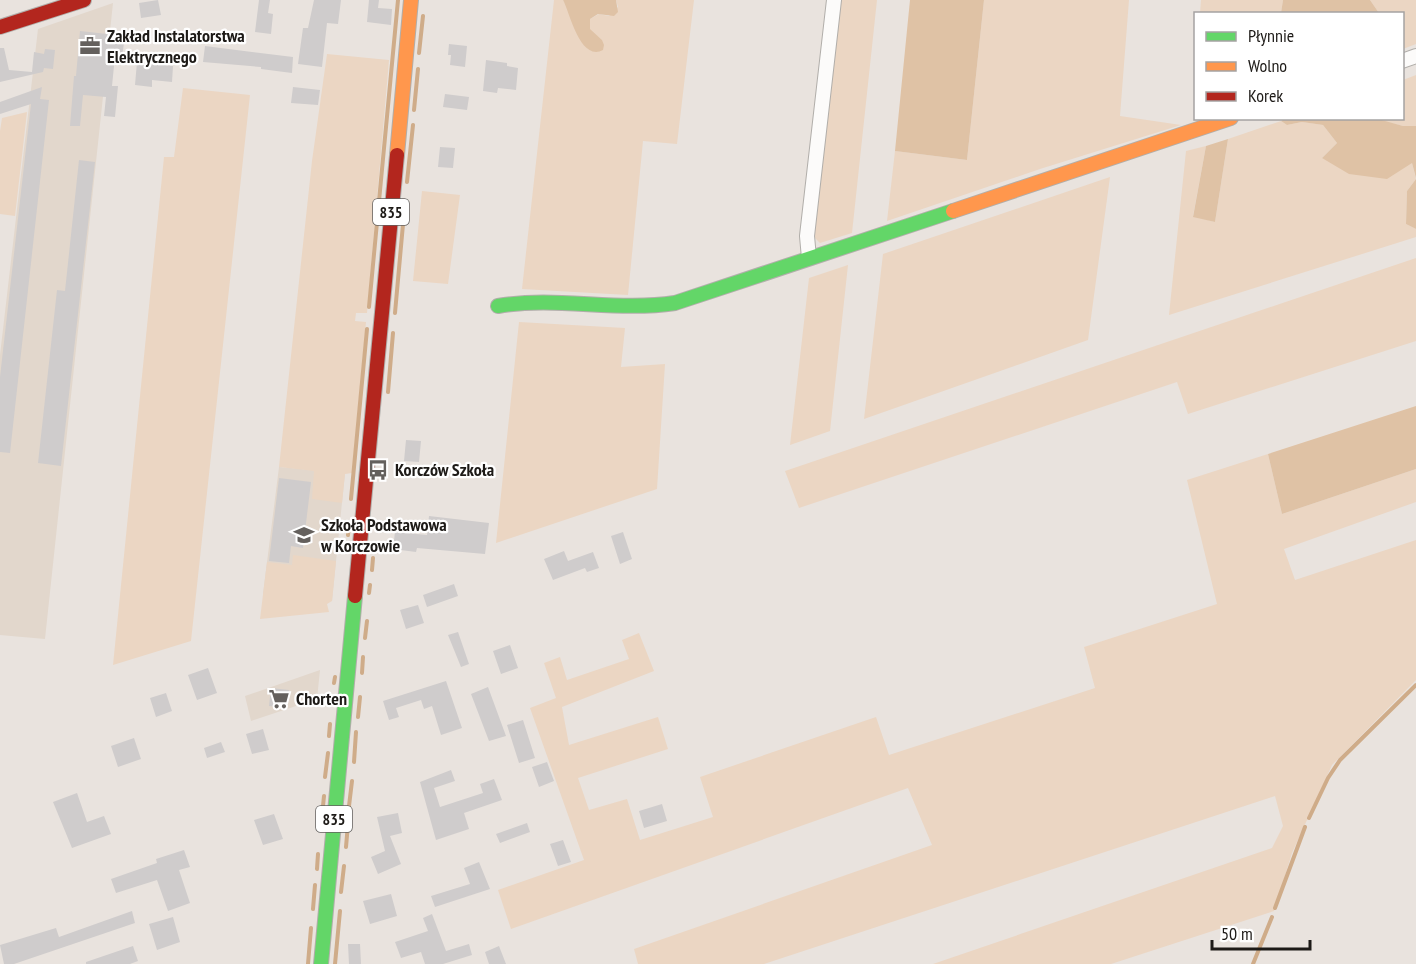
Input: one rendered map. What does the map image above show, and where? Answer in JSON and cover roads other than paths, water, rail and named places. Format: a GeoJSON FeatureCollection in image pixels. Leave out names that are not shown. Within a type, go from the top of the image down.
{"type":"FeatureCollection","features":[{"type":"Feature","properties":{"kind":"main road"},"geometry":{"type":"LineString","coordinates":[[0,27],[84,0]]}},
{"type":"Feature","properties":{"kind":"main road","name":"835"},"geometry":{"type":"LineString","coordinates":[[321,964],[411,0]]}},
{"type":"Feature","properties":{"kind":"main road"},"geometry":{"type":"LineString","coordinates":[[498,306],[532,301],[628,308],[663,305],[699,296],[1225,120]]}},
{"type":"Feature","properties":{"kind":"street"},"geometry":{"type":"LineString","coordinates":[[809,258],[807,236],[834,0]]}},
{"type":"Feature","properties":{"kind":"waterway"},"geometry":{"type":"LineString","coordinates":[[369,307],[398,0]]}},
{"type":"Feature","properties":{"kind":"waterway"},"geometry":{"type":"LineString","coordinates":[[419,53],[423,16]]}},
{"type":"Feature","properties":{"kind":"waterway"},"geometry":{"type":"LineString","coordinates":[[414,110],[418,69]]}},
{"type":"Feature","properties":{"kind":"waterway"},"geometry":{"type":"LineString","coordinates":[[407,182],[413,125]]}},
{"type":"Feature","properties":{"kind":"waterway"},"geometry":{"type":"LineString","coordinates":[[395,313],[405,202]]}},
{"type":"Feature","properties":{"kind":"waterway"},"geometry":{"type":"LineString","coordinates":[[351,499],[367,329]]}},
{"type":"Feature","properties":{"kind":"waterway"},"geometry":{"type":"LineString","coordinates":[[388,392],[393,333]]}},
{"type":"Feature","properties":{"kind":"waterway"},"geometry":{"type":"LineString","coordinates":[[348,535],[349,523]]}},
{"type":"Feature","properties":{"kind":"waterway"},"geometry":{"type":"LineString","coordinates":[[372,570],[373,558]]}},
{"type":"Feature","properties":{"kind":"waterway"},"geometry":{"type":"LineString","coordinates":[[369,593],[370,585]]}},
{"type":"Feature","properties":{"kind":"waterway"},"geometry":{"type":"LineString","coordinates":[[365,638],[367,621]]}},
{"type":"Feature","properties":{"kind":"waterway"},"geometry":{"type":"LineString","coordinates":[[362,673],[363,657]]}},
{"type":"Feature","properties":{"kind":"waterway"},"geometry":{"type":"LineString","coordinates":[[334,683],[335,677]]}},
{"type":"Feature","properties":{"kind":"waterway"},"geometry":{"type":"LineString","coordinates":[[1309,818],[1328,778],[1340,760],[1416,685]]}},
{"type":"Feature","properties":{"kind":"waterway"},"geometry":{"type":"LineString","coordinates":[[358,717],[360,697]]}},
{"type":"Feature","properties":{"kind":"waterway"},"geometry":{"type":"LineString","coordinates":[[329,736],[330,724]]}},
{"type":"Feature","properties":{"kind":"waterway"},"geometry":{"type":"LineString","coordinates":[[354,762],[356,732]]}},
{"type":"Feature","properties":{"kind":"waterway"},"geometry":{"type":"LineString","coordinates":[[325,777],[328,753]]}},
{"type":"Feature","properties":{"kind":"waterway"},"geometry":{"type":"LineString","coordinates":[[349,806],[352,781]]}},
{"type":"Feature","properties":{"kind":"waterway"},"geometry":{"type":"LineString","coordinates":[[321,826],[324,796]]}},
{"type":"Feature","properties":{"kind":"waterway"},"geometry":{"type":"LineString","coordinates":[[346,847],[348,824]]}},
{"type":"Feature","properties":{"kind":"waterway"},"geometry":{"type":"LineString","coordinates":[[1275,908],[1305,827]]}},
{"type":"Feature","properties":{"kind":"waterway"},"geometry":{"type":"LineString","coordinates":[[317,869],[318,854]]}},
{"type":"Feature","properties":{"kind":"waterway"},"geometry":{"type":"LineString","coordinates":[[341,892],[344,866]]}},
{"type":"Feature","properties":{"kind":"waterway"},"geometry":{"type":"LineString","coordinates":[[313,909],[315,885]]}},
{"type":"Feature","properties":{"kind":"waterway"},"geometry":{"type":"LineString","coordinates":[[335,964],[340,911]]}},
{"type":"Feature","properties":{"kind":"waterway"},"geometry":{"type":"LineString","coordinates":[[1253,964],[1272,917]]}},
{"type":"Feature","properties":{"kind":"waterway"},"geometry":{"type":"LineString","coordinates":[[308,964],[311,928]]}},
{"type":"Feature","properties":{"kind":"place","name":"Zakład Instalatorstwa Elektrycznego"},"geometry":{"type":"Point","coordinates":[90,46]}},
{"type":"Feature","properties":{"kind":"place","name":"Korczów Szkoła"},"geometry":{"type":"Point","coordinates":[378,470]}},
{"type":"Feature","properties":{"kind":"place","name":"Szkoła Podstawowa w Korczowie"},"geometry":{"type":"Point","coordinates":[304,535]}},
{"type":"Feature","properties":{"kind":"place","name":"Chorten"},"geometry":{"type":"Point","coordinates":[279,699]}}]}
